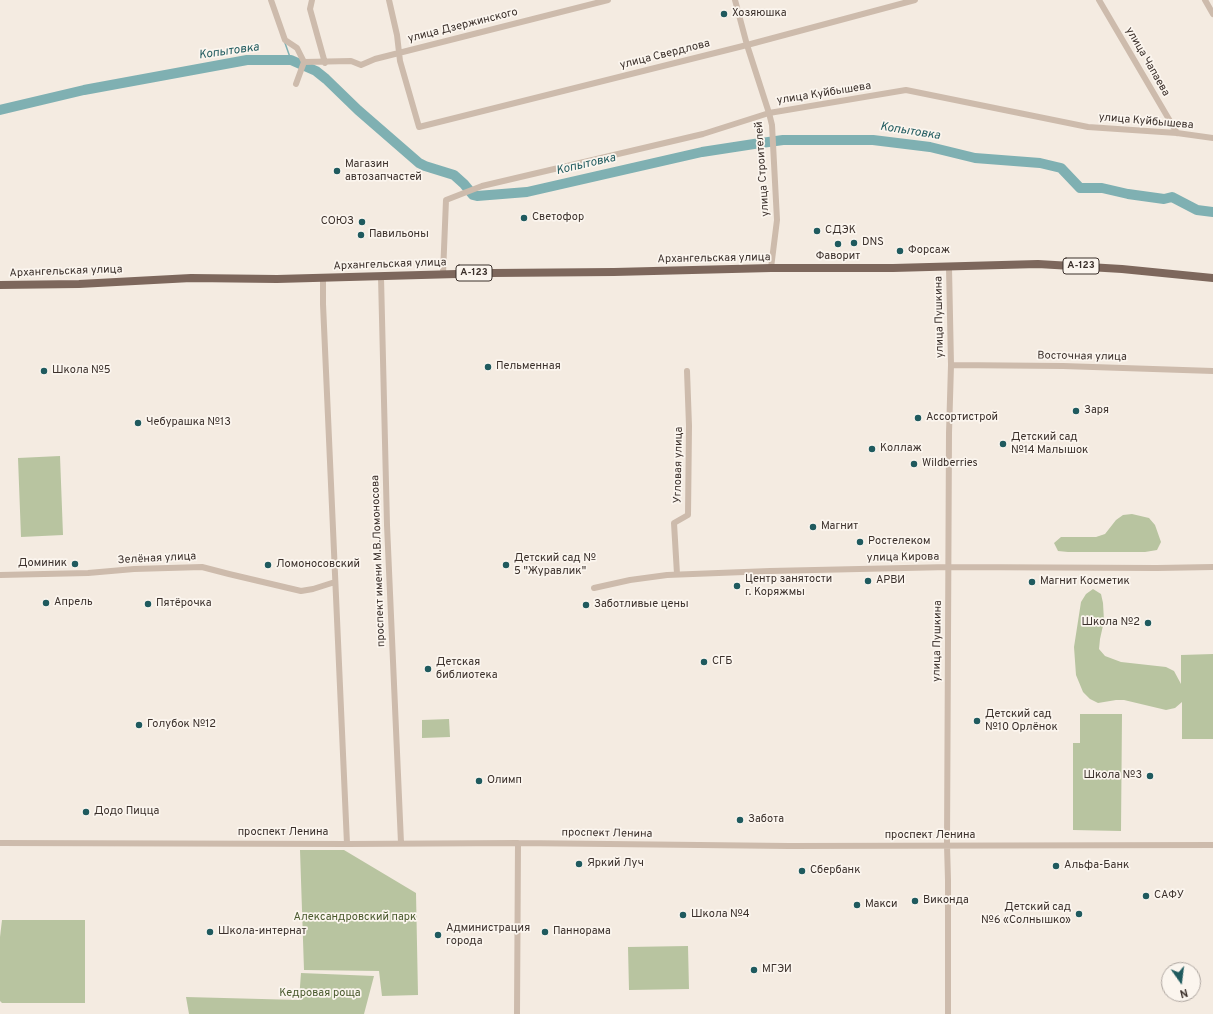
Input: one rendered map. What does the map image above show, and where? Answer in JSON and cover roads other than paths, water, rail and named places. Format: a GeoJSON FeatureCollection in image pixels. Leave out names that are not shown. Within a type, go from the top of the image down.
{"type":"FeatureCollection","features":[{"type":"Feature","properties":{"kind":"main road","name":"А-123"},"geometry":{"type":"LineString","coordinates":[[949,267],[998,265],[1069,266],[1144,271],[1213,278]]}},
{"type":"Feature","properties":{"kind":"main road","name":"Архангельская улица"},"geometry":{"type":"LineString","coordinates":[[0,286],[79,284],[191,278],[277,280],[443,274],[771,268],[949,267]]}},
{"type":"Feature","properties":{"kind":"street"},"geometry":{"type":"LineString","coordinates":[[272,0],[285,40],[297,48],[304,62],[296,84]]}},
{"type":"Feature","properties":{"kind":"street"},"geometry":{"type":"LineString","coordinates":[[312,0],[310,9],[324,63]]}},
{"type":"Feature","properties":{"kind":"street"},"geometry":{"type":"LineString","coordinates":[[389,0],[399,53]]}},
{"type":"Feature","properties":{"kind":"street","name":"улица Дзержинского"},"geometry":{"type":"LineString","coordinates":[[304,62],[351,62],[361,65],[375,59],[608,0]]}},
{"type":"Feature","properties":{"kind":"street","name":"улица Строителей"},"geometry":{"type":"LineString","coordinates":[[735,0],[747,45],[769,113],[773,136],[777,220],[771,268]]}},
{"type":"Feature","properties":{"kind":"street","name":"улица Свердлова"},"geometry":{"type":"LineString","coordinates":[[399,53],[419,127],[747,45],[915,0]]}},
{"type":"Feature","properties":{"kind":"street","name":"улица Чапаева"},"geometry":{"type":"LineString","coordinates":[[1100,0],[1177,134]]}},
{"type":"Feature","properties":{"kind":"street"},"geometry":{"type":"LineString","coordinates":[[1205,0],[1213,14]]}},
{"type":"Feature","properties":{"kind":"street","name":"улица Куйбышева"},"geometry":{"type":"LineString","coordinates":[[443,274],[446,200],[482,186],[703,134],[769,113],[906,90],[1088,127],[1213,138]]}},
{"type":"Feature","properties":{"kind":"street","name":"улица Пушкина"},"geometry":{"type":"LineString","coordinates":[[948,1014],[947,845],[951,365],[949,267]]}},
{"type":"Feature","properties":{"kind":"street","name":"проспект имени М.В.Ломоносова"},"geometry":{"type":"LineString","coordinates":[[381,277],[387,525],[401,843]]}},
{"type":"Feature","properties":{"kind":"street"},"geometry":{"type":"LineString","coordinates":[[323,278],[346,844]]}},
{"type":"Feature","properties":{"kind":"street","name":"Восточная улица"},"geometry":{"type":"LineString","coordinates":[[951,365],[1063,366],[1213,371]]}},
{"type":"Feature","properties":{"kind":"street","name":"Угловая улица"},"geometry":{"type":"LineString","coordinates":[[677,574],[674,523],[688,515],[690,426],[687,371]]}},
{"type":"Feature","properties":{"kind":"street","name":"Зелёная улица"},"geometry":{"type":"LineString","coordinates":[[0,574],[88,573],[134,569],[202,567],[301,591],[335,582]]}},
{"type":"Feature","properties":{"kind":"street","name":"улица Кирова"},"geometry":{"type":"LineString","coordinates":[[594,588],[630,580],[677,574],[949,567],[1213,567]]}},
{"type":"Feature","properties":{"kind":"street"},"geometry":{"type":"LineString","coordinates":[[517,1014],[518,842]]}},
{"type":"Feature","properties":{"kind":"street","name":"проспект Ленина"},"geometry":{"type":"LineString","coordinates":[[0,843],[346,844],[518,842],[784,846],[1213,845]]}},
{"type":"Feature","properties":{"kind":"waterway"},"geometry":{"type":"LineString","coordinates":[[285,43],[291,60]]}},
{"type":"Feature","properties":{"kind":"waterway","name":"Копытовка"},"geometry":{"type":"LineString","coordinates":[[0,110],[84,90],[247,60],[291,60],[316,71],[326,79],[358,110],[419,163],[454,175],[473,195],[477,196],[527,192],[702,152],[754,144],[783,140],[873,140],[930,147],[975,158],[1040,163],[1061,168],[1080,188],[1102,188],[1128,194],[1164,199],[1172,197],[1197,210],[1213,212]]}},
{"type":"Feature","properties":{"kind":"place","name":"Хозяюшка"},"geometry":{"type":"Point","coordinates":[724,14]}},
{"type":"Feature","properties":{"kind":"place","name":"Магазин автозапчастей"},"geometry":{"type":"Point","coordinates":[337,171]}},
{"type":"Feature","properties":{"kind":"place","name":"Светофор"},"geometry":{"type":"Point","coordinates":[524,218]}},
{"type":"Feature","properties":{"kind":"place","name":"СОЮЗ"},"geometry":{"type":"Point","coordinates":[362,222]}},
{"type":"Feature","properties":{"kind":"place","name":"СДЭК"},"geometry":{"type":"Point","coordinates":[817,231]}},
{"type":"Feature","properties":{"kind":"place","name":"Павильоны"},"geometry":{"type":"Point","coordinates":[361,235]}},
{"type":"Feature","properties":{"kind":"place","name":"DNS"},"geometry":{"type":"Point","coordinates":[854,243]}},
{"type":"Feature","properties":{"kind":"place","name":"Фаворит"},"geometry":{"type":"Point","coordinates":[838,244]}},
{"type":"Feature","properties":{"kind":"place","name":"Форсаж"},"geometry":{"type":"Point","coordinates":[900,251]}},
{"type":"Feature","properties":{"kind":"place","name":"Пельменная"},"geometry":{"type":"Point","coordinates":[488,367]}},
{"type":"Feature","properties":{"kind":"place","name":"Школа №5"},"geometry":{"type":"Point","coordinates":[44,371]}},
{"type":"Feature","properties":{"kind":"place","name":"Заря"},"geometry":{"type":"Point","coordinates":[1076,411]}},
{"type":"Feature","properties":{"kind":"place","name":"Ассортистрой"},"geometry":{"type":"Point","coordinates":[918,418]}},
{"type":"Feature","properties":{"kind":"place","name":"Чебурашка №13"},"geometry":{"type":"Point","coordinates":[138,423]}},
{"type":"Feature","properties":{"kind":"place","name":"Детский сад №14 Малышок"},"geometry":{"type":"Point","coordinates":[1003,444]}},
{"type":"Feature","properties":{"kind":"place","name":"Коллаж"},"geometry":{"type":"Point","coordinates":[872,449]}},
{"type":"Feature","properties":{"kind":"place","name":"Wildberries"},"geometry":{"type":"Point","coordinates":[914,464]}},
{"type":"Feature","properties":{"kind":"place","name":"Магнит"},"geometry":{"type":"Point","coordinates":[813,527]}},
{"type":"Feature","properties":{"kind":"place","name":"Ростелеком"},"geometry":{"type":"Point","coordinates":[860,542]}},
{"type":"Feature","properties":{"kind":"place","name":"Доминик"},"geometry":{"type":"Point","coordinates":[75,564]}},
{"type":"Feature","properties":{"kind":"place","name":"Ломоносовский"},"geometry":{"type":"Point","coordinates":[268,565]}},
{"type":"Feature","properties":{"kind":"place","name":"Детский сад № 5 \"Журавлик\""},"geometry":{"type":"Point","coordinates":[506,565]}},
{"type":"Feature","properties":{"kind":"place","name":"АРВИ"},"geometry":{"type":"Point","coordinates":[868,581]}},
{"type":"Feature","properties":{"kind":"place","name":"Магнит Косметик"},"geometry":{"type":"Point","coordinates":[1032,582]}},
{"type":"Feature","properties":{"kind":"place","name":"Центр занятости г. Коряжмы"},"geometry":{"type":"Point","coordinates":[737,586]}},
{"type":"Feature","properties":{"kind":"place","name":"Апрель"},"geometry":{"type":"Point","coordinates":[46,603]}},
{"type":"Feature","properties":{"kind":"place","name":"Пятёрочка"},"geometry":{"type":"Point","coordinates":[148,604]}},
{"type":"Feature","properties":{"kind":"place","name":"Заботливые цены"},"geometry":{"type":"Point","coordinates":[586,605]}},
{"type":"Feature","properties":{"kind":"place","name":"Школа №2"},"geometry":{"type":"Point","coordinates":[1148,623]}},
{"type":"Feature","properties":{"kind":"place","name":"СГБ"},"geometry":{"type":"Point","coordinates":[704,662]}},
{"type":"Feature","properties":{"kind":"place","name":"Детская библиотека"},"geometry":{"type":"Point","coordinates":[428,669]}},
{"type":"Feature","properties":{"kind":"place","name":"Детский сад №10 Орлёнок"},"geometry":{"type":"Point","coordinates":[977,721]}},
{"type":"Feature","properties":{"kind":"place","name":"Голубок №12"},"geometry":{"type":"Point","coordinates":[139,725]}},
{"type":"Feature","properties":{"kind":"place","name":"Школа №3"},"geometry":{"type":"Point","coordinates":[1150,776]}},
{"type":"Feature","properties":{"kind":"place","name":"Олимп"},"geometry":{"type":"Point","coordinates":[479,781]}},
{"type":"Feature","properties":{"kind":"place","name":"Додо Пицца"},"geometry":{"type":"Point","coordinates":[86,812]}},
{"type":"Feature","properties":{"kind":"place","name":"Забота"},"geometry":{"type":"Point","coordinates":[740,820]}},
{"type":"Feature","properties":{"kind":"place","name":"Яркий Луч"},"geometry":{"type":"Point","coordinates":[579,864]}},
{"type":"Feature","properties":{"kind":"place","name":"Альфа-Банк"},"geometry":{"type":"Point","coordinates":[1056,866]}},
{"type":"Feature","properties":{"kind":"place","name":"Сбербанк"},"geometry":{"type":"Point","coordinates":[802,871]}},
{"type":"Feature","properties":{"kind":"place","name":"САФУ"},"geometry":{"type":"Point","coordinates":[1146,896]}},
{"type":"Feature","properties":{"kind":"place","name":"Виконда"},"geometry":{"type":"Point","coordinates":[915,901]}},
{"type":"Feature","properties":{"kind":"place","name":"Макси"},"geometry":{"type":"Point","coordinates":[857,905]}},
{"type":"Feature","properties":{"kind":"place","name":"Детский сад №6 «Солнышко»"},"geometry":{"type":"Point","coordinates":[1079,914]}},
{"type":"Feature","properties":{"kind":"place","name":"Школа №4"},"geometry":{"type":"Point","coordinates":[683,915]}},
{"type":"Feature","properties":{"kind":"place","name":"Школа-интернат"},"geometry":{"type":"Point","coordinates":[210,932]}},
{"type":"Feature","properties":{"kind":"place","name":"Паннорама"},"geometry":{"type":"Point","coordinates":[545,932]}},
{"type":"Feature","properties":{"kind":"place","name":"Администрация города"},"geometry":{"type":"Point","coordinates":[438,935]}},
{"type":"Feature","properties":{"kind":"place","name":"МГЭИ"},"geometry":{"type":"Point","coordinates":[754,970]}},
{"type":"Feature","properties":{"kind":"park label","name":"Александровский парк"},"geometry":{"type":"Point","coordinates":[355,918]}},
{"type":"Feature","properties":{"kind":"park label","name":"Кедровая роща"},"geometry":{"type":"Point","coordinates":[320,994]}}]}
